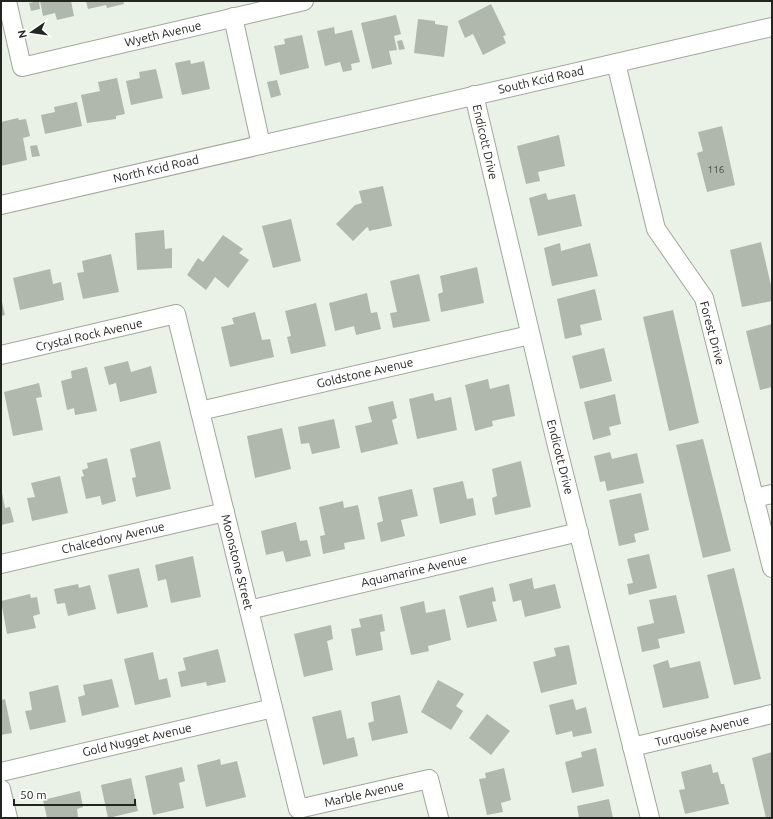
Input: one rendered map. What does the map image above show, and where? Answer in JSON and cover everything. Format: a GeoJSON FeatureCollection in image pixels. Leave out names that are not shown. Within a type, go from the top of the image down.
{"type":"FeatureCollection","features":[{"type":"Feature","properties":{"kind":"street","name":"Wyeth Avenue"},"geometry":{"type":"LineString","coordinates":[[7,1],[22,67],[304,1]]}},
{"type":"Feature","properties":{"kind":"street"},"geometry":{"type":"LineString","coordinates":[[233,18],[261,145]]}},
{"type":"Feature","properties":{"kind":"street","name":"South Kcid Road"},"geometry":{"type":"LineString","coordinates":[[311,133],[772,27]]}},
{"type":"Feature","properties":{"kind":"street","name":"Forest Drive"},"geometry":{"type":"LineString","coordinates":[[616,62],[656,229],[704,298],[772,568]]}},
{"type":"Feature","properties":{"kind":"street","name":"Endicott Drive"},"geometry":{"type":"LineString","coordinates":[[474,95],[530,335],[650,818]]}},
{"type":"Feature","properties":{"kind":"street","name":"North Kcid Road"},"geometry":{"type":"LineString","coordinates":[[1,205],[311,133]]}},
{"type":"Feature","properties":{"kind":"street","name":"Crystal Rock Avenue"},"geometry":{"type":"LineString","coordinates":[[1,356],[176,314]]}},
{"type":"Feature","properties":{"kind":"street","name":"Moonstone Street"},"geometry":{"type":"LineString","coordinates":[[176,314],[298,809]]}},
{"type":"Feature","properties":{"kind":"street","name":"Goldstone Avenue"},"geometry":{"type":"LineString","coordinates":[[200,411],[530,335]]}},
{"type":"Feature","properties":{"kind":"street"},"geometry":{"type":"LineString","coordinates":[[754,498],[772,494]]}},
{"type":"Feature","properties":{"kind":"street","name":"Chalcedony Avenue"},"geometry":{"type":"LineString","coordinates":[[1,564],[225,512]]}},
{"type":"Feature","properties":{"kind":"street","name":"Aquamarine Avenue"},"geometry":{"type":"LineString","coordinates":[[249,610],[579,532]]}},
{"type":"Feature","properties":{"kind":"street","name":"Gold Nugget Avenue"},"geometry":{"type":"LineString","coordinates":[[1,772],[273,708]]}},
{"type":"Feature","properties":{"kind":"street","name":"Turquoise Avenue"},"geometry":{"type":"LineString","coordinates":[[632,747],[772,714]]}},
{"type":"Feature","properties":{"kind":"street","name":"Marble Avenue"},"geometry":{"type":"LineString","coordinates":[[298,809],[429,779],[439,818]]}},
{"type":"Feature","properties":{"kind":"street"},"geometry":{"type":"LineString","coordinates":[[1,789],[8,818]]}},
{"type":"Feature","properties":{"kind":"building"},"geometry":{"type":"Polygon","coordinates":[[[39,1],[40,9],[31,11],[29,3],[39,1]]]}},
{"type":"Feature","properties":{"kind":"building"},"geometry":{"type":"Polygon","coordinates":[[[40,1],[71,1],[74,16],[57,20],[55,13],[43,16],[40,1]]]}},
{"type":"Feature","properties":{"kind":"building"},"geometry":{"type":"Polygon","coordinates":[[[86,1],[123,1],[124,4],[107,8],[106,5],[88,9],[86,1]]]}},
{"type":"Feature","properties":{"kind":"building"},"geometry":{"type":"Polygon","coordinates":[[[491,4],[506,35],[503,36],[506,43],[483,55],[473,34],[465,38],[458,21],[491,4]]]}},
{"type":"Feature","properties":{"kind":"building"},"geometry":{"type":"Polygon","coordinates":[[[396,15],[401,34],[394,36],[397,50],[389,51],[392,64],[372,69],[361,23],[396,15]]]}},
{"type":"Feature","properties":{"kind":"building"},"geometry":{"type":"Polygon","coordinates":[[[418,19],[435,21],[435,24],[448,26],[444,57],[414,53],[418,19]]]}},
{"type":"Feature","properties":{"kind":"building"},"geometry":{"type":"Polygon","coordinates":[[[334,27],[335,34],[352,30],[360,62],[351,64],[352,70],[343,72],[340,62],[325,66],[317,31],[334,27]]]}},
{"type":"Feature","properties":{"kind":"building"},"geometry":{"type":"Polygon","coordinates":[[[302,35],[309,68],[280,75],[274,46],[285,44],[284,39],[302,35]]]}},
{"type":"Feature","properties":{"kind":"building"},"geometry":{"type":"Polygon","coordinates":[[[402,40],[405,49],[399,50],[397,41],[402,40]]]}},
{"type":"Feature","properties":{"kind":"building"},"geometry":{"type":"Polygon","coordinates":[[[190,60],[191,64],[204,61],[210,89],[182,95],[175,63],[190,60]]]}},
{"type":"Feature","properties":{"kind":"building"},"geometry":{"type":"Polygon","coordinates":[[[156,69],[163,98],[131,105],[126,81],[140,78],[139,72],[156,69]]]}},
{"type":"Feature","properties":{"kind":"building"},"geometry":{"type":"Polygon","coordinates":[[[117,78],[125,114],[116,116],[116,119],[87,123],[81,95],[100,91],[98,82],[117,78]]]}},
{"type":"Feature","properties":{"kind":"building"},"geometry":{"type":"Polygon","coordinates":[[[277,80],[281,95],[271,98],[267,82],[277,80]]]}},
{"type":"Feature","properties":{"kind":"building"},"geometry":{"type":"Polygon","coordinates":[[[77,102],[82,126],[45,134],[41,115],[55,112],[54,107],[77,102]]]}},
{"type":"Feature","properties":{"kind":"building"},"geometry":{"type":"Polygon","coordinates":[[[18,118],[19,120],[26,119],[30,136],[23,138],[27,160],[1,166],[1,122],[18,118]]]}},
{"type":"Feature","properties":{"kind":"building"},"geometry":{"type":"Polygon","coordinates":[[[722,126],[735,185],[707,192],[697,153],[703,151],[698,132],[722,126]]]}},
{"type":"Feature","properties":{"kind":"building"},"geometry":{"type":"Polygon","coordinates":[[[559,135],[565,166],[538,172],[540,181],[526,184],[517,146],[559,135]]]}},
{"type":"Feature","properties":{"kind":"building"},"geometry":{"type":"Polygon","coordinates":[[[37,145],[40,156],[32,157],[30,146],[37,145]]]}},
{"type":"Feature","properties":{"kind":"building"},"geometry":{"type":"Polygon","coordinates":[[[383,186],[392,226],[369,231],[368,227],[353,241],[336,224],[355,205],[362,203],[359,191],[383,186]]]}},
{"type":"Feature","properties":{"kind":"building"},"geometry":{"type":"Polygon","coordinates":[[[546,193],[548,200],[575,194],[582,226],[538,236],[529,198],[546,193]]]}},
{"type":"Feature","properties":{"kind":"building"},"geometry":{"type":"Polygon","coordinates":[[[291,219],[301,261],[273,268],[262,226],[291,219]]]}},
{"type":"Feature","properties":{"kind":"building"},"geometry":{"type":"Polygon","coordinates":[[[164,230],[165,249],[172,248],[172,268],[137,270],[135,233],[164,230]]]}},
{"type":"Feature","properties":{"kind":"building"},"geometry":{"type":"Polygon","coordinates":[[[223,235],[243,249],[239,253],[249,260],[228,288],[215,277],[206,290],[187,275],[198,258],[203,262],[223,235]]]}},
{"type":"Feature","properties":{"kind":"building"},"geometry":{"type":"Polygon","coordinates":[[[761,242],[772,290],[772,301],[742,307],[730,250],[761,242]]]}},
{"type":"Feature","properties":{"kind":"building"},"geometry":{"type":"Polygon","coordinates":[[[560,243],[561,251],[590,243],[598,276],[552,286],[544,248],[560,243]]]}},
{"type":"Feature","properties":{"kind":"building"},"geometry":{"type":"Polygon","coordinates":[[[111,254],[119,292],[83,299],[77,273],[84,272],[82,261],[111,254]]]}},
{"type":"Feature","properties":{"kind":"building"},"geometry":{"type":"Polygon","coordinates":[[[477,267],[484,303],[441,312],[438,294],[443,292],[440,276],[477,267]]]}},
{"type":"Feature","properties":{"kind":"building"},"geometry":{"type":"Polygon","coordinates":[[[50,269],[53,284],[61,282],[64,300],[20,310],[13,278],[50,269]]]}},
{"type":"Feature","properties":{"kind":"building"},"geometry":{"type":"Polygon","coordinates":[[[419,274],[430,321],[393,328],[390,313],[397,312],[390,281],[419,274]]]}},
{"type":"Feature","properties":{"kind":"building"},"geometry":{"type":"Polygon","coordinates":[[[595,289],[602,320],[580,325],[582,335],[565,339],[557,299],[595,289]]]}},
{"type":"Feature","properties":{"kind":"building"},"geometry":{"type":"Polygon","coordinates":[[[367,293],[371,313],[377,312],[381,329],[356,335],[354,326],[335,331],[329,303],[367,293]]]}},
{"type":"Feature","properties":{"kind":"building"},"geometry":{"type":"Polygon","coordinates":[[[1,298],[5,315],[1,316],[1,298]]]}},
{"type":"Feature","properties":{"kind":"building"},"geometry":{"type":"Polygon","coordinates":[[[316,303],[326,346],[291,354],[287,337],[291,336],[285,311],[316,303]]]}},
{"type":"Feature","properties":{"kind":"building"},"geometry":{"type":"Polygon","coordinates":[[[673,310],[699,423],[669,431],[643,317],[673,310]]]}},
{"type":"Feature","properties":{"kind":"building"},"geometry":{"type":"Polygon","coordinates":[[[255,312],[262,340],[270,339],[274,357],[230,367],[221,327],[234,324],[232,318],[255,312]]]}},
{"type":"Feature","properties":{"kind":"building"},"geometry":{"type":"Polygon","coordinates":[[[772,324],[772,387],[760,390],[746,331],[772,324]]]}},
{"type":"Feature","properties":{"kind":"building"},"geometry":{"type":"Polygon","coordinates":[[[604,348],[612,381],[580,389],[572,356],[604,348]]]}},
{"type":"Feature","properties":{"kind":"building"},"geometry":{"type":"Polygon","coordinates":[[[128,361],[131,372],[151,366],[157,393],[120,402],[116,383],[109,385],[104,367],[128,361]]]}},
{"type":"Feature","properties":{"kind":"building"},"geometry":{"type":"Polygon","coordinates":[[[87,367],[97,411],[75,415],[74,408],[67,410],[61,381],[72,378],[71,371],[87,367]]]}},
{"type":"Feature","properties":{"kind":"building"},"geometry":{"type":"Polygon","coordinates":[[[488,379],[490,389],[509,384],[515,416],[492,421],[493,426],[475,431],[465,385],[488,379]]]}},
{"type":"Feature","properties":{"kind":"building"},"geometry":{"type":"Polygon","coordinates":[[[39,383],[42,397],[36,398],[43,430],[13,436],[4,392],[39,383]]]}},
{"type":"Feature","properties":{"kind":"building"},"geometry":{"type":"Polygon","coordinates":[[[433,393],[435,401],[451,397],[457,430],[417,439],[409,399],[433,393]]]}},
{"type":"Feature","properties":{"kind":"building"},"geometry":{"type":"Polygon","coordinates":[[[615,394],[621,424],[609,427],[611,435],[593,440],[584,402],[615,394]]]}},
{"type":"Feature","properties":{"kind":"building"},"geometry":{"type":"Polygon","coordinates":[[[393,401],[397,418],[392,420],[398,444],[361,453],[355,426],[372,422],[368,407],[393,401]]]}},
{"type":"Feature","properties":{"kind":"building"},"geometry":{"type":"Polygon","coordinates":[[[334,419],[340,448],[312,454],[309,443],[301,444],[298,427],[334,419]]]}},
{"type":"Feature","properties":{"kind":"building"},"geometry":{"type":"Polygon","coordinates":[[[282,428],[291,469],[255,478],[247,436],[282,428]]]}},
{"type":"Feature","properties":{"kind":"building"},"geometry":{"type":"Polygon","coordinates":[[[703,439],[731,551],[703,558],[676,445],[703,439]]]}},
{"type":"Feature","properties":{"kind":"building"},"geometry":{"type":"Polygon","coordinates":[[[160,441],[171,489],[136,497],[132,478],[136,477],[130,449],[160,441]]]}},
{"type":"Feature","properties":{"kind":"building"},"geometry":{"type":"Polygon","coordinates":[[[610,452],[612,459],[637,453],[644,483],[607,491],[605,481],[600,482],[594,456],[610,452]]]}},
{"type":"Feature","properties":{"kind":"building"},"geometry":{"type":"Polygon","coordinates":[[[107,458],[116,501],[102,505],[100,496],[86,499],[81,477],[84,476],[82,470],[88,468],[87,463],[107,458]]]}},
{"type":"Feature","properties":{"kind":"building"},"geometry":{"type":"Polygon","coordinates":[[[521,461],[531,507],[495,515],[492,498],[497,496],[492,469],[521,461]]]}},
{"type":"Feature","properties":{"kind":"building"},"geometry":{"type":"Polygon","coordinates":[[[60,476],[68,513],[32,521],[27,498],[35,497],[31,483],[60,476]]]}},
{"type":"Feature","properties":{"kind":"building"},"geometry":{"type":"Polygon","coordinates":[[[463,481],[467,499],[473,498],[476,515],[440,524],[433,488],[463,481]]]}},
{"type":"Feature","properties":{"kind":"building"},"geometry":{"type":"Polygon","coordinates":[[[412,489],[418,516],[401,520],[405,536],[381,542],[377,523],[383,521],[378,497],[412,489]]]}},
{"type":"Feature","properties":{"kind":"building"},"geometry":{"type":"Polygon","coordinates":[[[2,493],[5,508],[10,507],[14,522],[1,525],[2,493]]]}},
{"type":"Feature","properties":{"kind":"building"},"geometry":{"type":"Polygon","coordinates":[[[641,493],[649,530],[634,534],[636,542],[619,546],[609,500],[641,493]]]}},
{"type":"Feature","properties":{"kind":"building"},"geometry":{"type":"Polygon","coordinates":[[[343,501],[344,508],[358,505],[365,539],[344,543],[345,549],[323,554],[320,536],[325,535],[319,507],[343,501]]]}},
{"type":"Feature","properties":{"kind":"building"},"geometry":{"type":"Polygon","coordinates":[[[296,522],[300,541],[307,540],[311,556],[286,562],[283,551],[266,555],[261,531],[296,522]]]}},
{"type":"Feature","properties":{"kind":"building"},"geometry":{"type":"Polygon","coordinates":[[[649,554],[657,588],[629,595],[627,584],[633,583],[627,559],[649,554]]]}},
{"type":"Feature","properties":{"kind":"building"},"geometry":{"type":"Polygon","coordinates":[[[193,556],[201,597],[171,603],[166,579],[158,581],[155,565],[193,556]]]}},
{"type":"Feature","properties":{"kind":"building"},"geometry":{"type":"Polygon","coordinates":[[[139,568],[148,607],[117,614],[108,575],[139,568]]]}},
{"type":"Feature","properties":{"kind":"building"},"geometry":{"type":"Polygon","coordinates":[[[734,568],[761,679],[734,685],[707,575],[734,568]]]}},
{"type":"Feature","properties":{"kind":"building"},"geometry":{"type":"Polygon","coordinates":[[[532,578],[534,589],[555,584],[561,608],[525,617],[521,600],[513,602],[509,584],[532,578]]]}},
{"type":"Feature","properties":{"kind":"building"},"geometry":{"type":"Polygon","coordinates":[[[78,584],[79,588],[90,585],[96,609],[68,616],[65,603],[57,604],[54,589],[78,584]]]}},
{"type":"Feature","properties":{"kind":"building"},"geometry":{"type":"Polygon","coordinates":[[[493,587],[496,601],[492,602],[497,621],[467,628],[459,596],[493,587]]]}},
{"type":"Feature","properties":{"kind":"building"},"geometry":{"type":"Polygon","coordinates":[[[30,594],[31,598],[37,597],[40,614],[33,616],[36,628],[7,634],[1,601],[30,594]]]}},
{"type":"Feature","properties":{"kind":"building"},"geometry":{"type":"Polygon","coordinates":[[[676,595],[685,633],[658,639],[660,648],[642,652],[637,627],[654,623],[649,600],[676,595]]]}},
{"type":"Feature","properties":{"kind":"building"},"geometry":{"type":"Polygon","coordinates":[[[424,601],[426,613],[445,609],[451,640],[428,646],[429,651],[411,655],[400,607],[424,601]]]}},
{"type":"Feature","properties":{"kind":"building"},"geometry":{"type":"Polygon","coordinates":[[[382,614],[385,631],[380,632],[383,650],[356,656],[351,629],[361,627],[359,619],[382,614]]]}},
{"type":"Feature","properties":{"kind":"building"},"geometry":{"type":"Polygon","coordinates":[[[331,625],[333,639],[327,641],[333,670],[304,677],[294,634],[331,625]]]}},
{"type":"Feature","properties":{"kind":"building"},"geometry":{"type":"Polygon","coordinates":[[[569,645],[577,684],[541,693],[533,662],[556,656],[554,648],[569,645]]]}},
{"type":"Feature","properties":{"kind":"building"},"geometry":{"type":"Polygon","coordinates":[[[218,649],[226,682],[207,686],[206,682],[181,687],[178,672],[186,670],[183,658],[218,649]]]}},
{"type":"Feature","properties":{"kind":"building"},"geometry":{"type":"Polygon","coordinates":[[[153,652],[159,680],[167,678],[171,697],[135,705],[124,659],[153,652]]]}},
{"type":"Feature","properties":{"kind":"building"},"geometry":{"type":"Polygon","coordinates":[[[668,660],[670,668],[700,661],[709,698],[663,708],[653,665],[668,660]]]}},
{"type":"Feature","properties":{"kind":"building"},"geometry":{"type":"Polygon","coordinates":[[[112,679],[119,707],[82,716],[78,697],[85,695],[83,685],[112,679]]]}},
{"type":"Feature","properties":{"kind":"building"},"geometry":{"type":"Polygon","coordinates":[[[438,680],[464,694],[456,706],[463,711],[451,730],[421,712],[438,680]]]}},
{"type":"Feature","properties":{"kind":"building"},"geometry":{"type":"Polygon","coordinates":[[[58,685],[66,722],[30,730],[25,711],[32,710],[29,692],[58,685]]]}},
{"type":"Feature","properties":{"kind":"building"},"geometry":{"type":"Polygon","coordinates":[[[400,695],[408,733],[372,741],[368,723],[374,721],[371,702],[400,695]]]}},
{"type":"Feature","properties":{"kind":"building"},"geometry":{"type":"Polygon","coordinates":[[[5,699],[12,733],[1,735],[1,700],[5,699]]]}},
{"type":"Feature","properties":{"kind":"building"},"geometry":{"type":"Polygon","coordinates":[[[573,699],[576,710],[586,707],[592,733],[573,737],[572,731],[556,735],[549,705],[573,699]]]}},
{"type":"Feature","properties":{"kind":"building"},"geometry":{"type":"Polygon","coordinates":[[[341,710],[347,739],[354,737],[358,756],[323,765],[312,717],[341,710]]]}},
{"type":"Feature","properties":{"kind":"building"},"geometry":{"type":"Polygon","coordinates":[[[487,714],[510,731],[491,755],[469,738],[487,714]]]}},
{"type":"Feature","properties":{"kind":"building"},"geometry":{"type":"Polygon","coordinates":[[[596,748],[604,786],[572,793],[565,762],[582,757],[581,752],[596,748]]]}},
{"type":"Feature","properties":{"kind":"building"},"geometry":{"type":"Polygon","coordinates":[[[772,752],[772,818],[766,818],[752,758],[772,752]]]}},
{"type":"Feature","properties":{"kind":"building"},"geometry":{"type":"Polygon","coordinates":[[[220,759],[221,765],[237,761],[246,797],[206,807],[197,765],[220,759]]]}},
{"type":"Feature","properties":{"kind":"building"},"geometry":{"type":"Polygon","coordinates":[[[711,764],[713,773],[718,772],[721,784],[724,784],[729,804],[685,814],[679,790],[685,789],[681,772],[711,764]]]}},
{"type":"Feature","properties":{"kind":"building"},"geometry":{"type":"Polygon","coordinates":[[[182,767],[185,781],[179,783],[184,808],[153,815],[145,776],[182,767]]]}},
{"type":"Feature","properties":{"kind":"building"},"geometry":{"type":"Polygon","coordinates":[[[504,768],[511,800],[501,803],[503,812],[487,815],[479,779],[486,778],[485,773],[504,768]]]}},
{"type":"Feature","properties":{"kind":"building"},"geometry":{"type":"Polygon","coordinates":[[[131,778],[138,811],[108,818],[101,785],[131,778]]]}},
{"type":"Feature","properties":{"kind":"building"},"geometry":{"type":"Polygon","coordinates":[[[80,791],[83,807],[77,809],[78,818],[47,818],[43,800],[80,791]]]}},
{"type":"Feature","properties":{"kind":"building"},"geometry":{"type":"Polygon","coordinates":[[[609,799],[613,818],[579,818],[577,806],[609,799]]]}}]}
